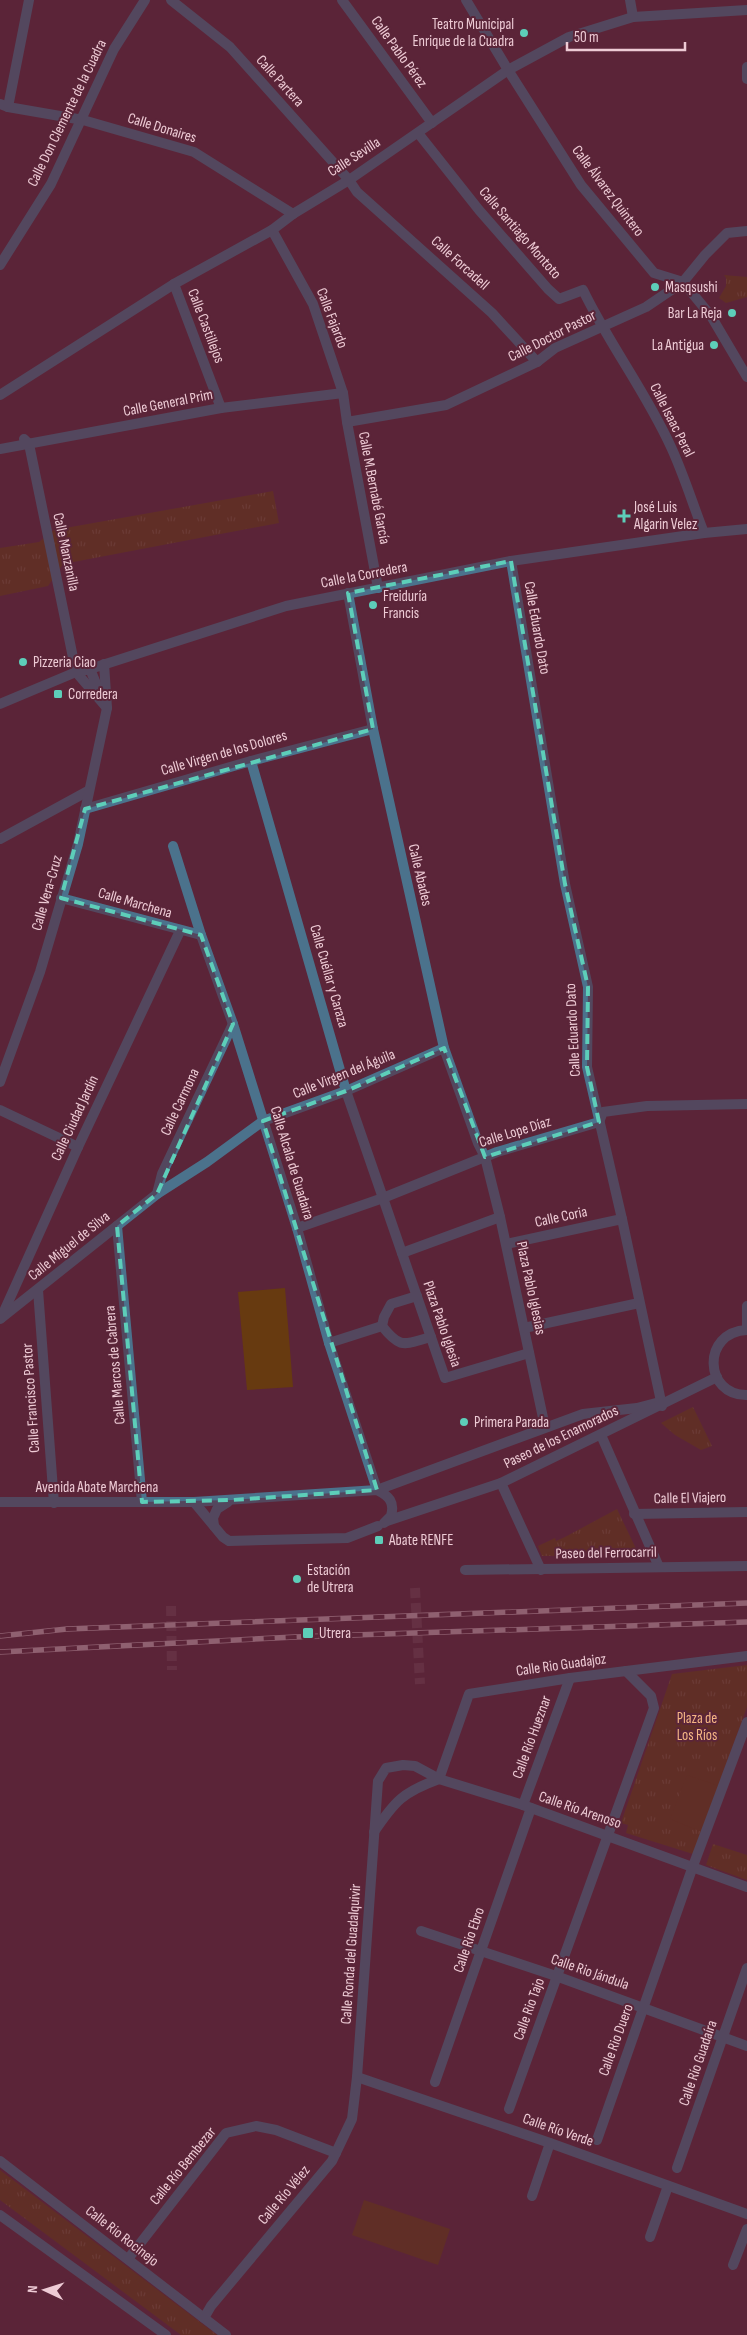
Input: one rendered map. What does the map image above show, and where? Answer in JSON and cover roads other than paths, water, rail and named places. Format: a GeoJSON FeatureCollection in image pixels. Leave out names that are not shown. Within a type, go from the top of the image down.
{"type":"FeatureCollection","features":[{"type":"Feature","properties":{"kind":"street"},"geometry":{"type":"LineString","coordinates":[[4,106],[29,0]]}},
{"type":"Feature","properties":{"kind":"street","name":"Calle Don Clemente de la Cuadra"},"geometry":{"type":"LineString","coordinates":[[0,265],[51,184],[83,120],[114,49],[145,0]]}},
{"type":"Feature","properties":{"kind":"street","name":"Calle Partera"},"geometry":{"type":"LineString","coordinates":[[171,0],[230,47],[357,192]]}},
{"type":"Feature","properties":{"kind":"street","name":"Calle Pablo Pérez"},"geometry":{"type":"LineString","coordinates":[[342,0],[432,123]]}},
{"type":"Feature","properties":{"kind":"street","name":"Calle Álvarez Quintero"},"geometry":{"type":"LineString","coordinates":[[466,0],[581,185],[654,273],[683,282]]}},
{"type":"Feature","properties":{"kind":"street"},"geometry":{"type":"LineString","coordinates":[[630,0],[633,17]]}},
{"type":"Feature","properties":{"kind":"street","name":"Calle Sevilla"},"geometry":{"type":"LineString","coordinates":[[0,395],[174,284],[272,230],[293,214],[418,133],[508,70],[569,37],[633,17],[747,10]]}},
{"type":"Feature","properties":{"kind":"street"},"geometry":{"type":"LineString","coordinates":[[747,67],[747,79]]}},
{"type":"Feature","properties":{"kind":"street","name":"Calle Donaires"},"geometry":{"type":"LineString","coordinates":[[4,106],[83,120],[194,152],[293,214]]}},
{"type":"Feature","properties":{"kind":"street","name":"Calle Santiago Montoto"},"geometry":{"type":"LineString","coordinates":[[418,133],[479,210],[548,289],[560,299],[583,290],[601,327]]}},
{"type":"Feature","properties":{"kind":"street","name":"Calle Forcadell"},"geometry":{"type":"LineString","coordinates":[[357,192],[492,313],[536,362]]}},
{"type":"Feature","properties":{"kind":"street","name":"Calle Fajardo"},"geometry":{"type":"LineString","coordinates":[[272,230],[312,304],[343,392]]}},
{"type":"Feature","properties":{"kind":"street","name":"Calle Doctor Pastor"},"geometry":{"type":"LineString","coordinates":[[347,422],[446,405],[536,362],[555,348],[646,307],[683,282],[705,255],[727,234],[747,231]]}},
{"type":"Feature","properties":{"kind":"street"},"geometry":{"type":"LineString","coordinates":[[683,282],[711,316],[747,377]]}},
{"type":"Feature","properties":{"kind":"street","name":"Calle Castillejos"},"geometry":{"type":"LineString","coordinates":[[174,284],[221,408]]}},
{"type":"Feature","properties":{"kind":"street","name":"Calle Isaac Peral"},"geometry":{"type":"LineString","coordinates":[[601,327],[620,354],[671,447],[704,533]]}},
{"type":"Feature","properties":{"kind":"street","name":"Calle General Prim"},"geometry":{"type":"LineString","coordinates":[[0,449],[27,442],[221,408],[343,392]]}},
{"type":"Feature","properties":{"kind":"street","name":"Calle M.Bernabé García"},"geometry":{"type":"LineString","coordinates":[[343,392],[378,588]]}},
{"type":"Feature","properties":{"kind":"street","name":"Calle Manzanilla"},"geometry":{"type":"LineString","coordinates":[[27,442],[76,672]]}},
{"type":"Feature","properties":{"kind":"street","name":"Calle la Corredera"},"geometry":{"type":"LineString","coordinates":[[0,704],[76,672],[286,606],[511,561],[704,533],[747,529]]}},
{"type":"Feature","properties":{"kind":"street","name":"Calle Eduardo Dato"},"geometry":{"type":"LineString","coordinates":[[511,561],[565,884],[588,987],[587,1067],[622,1219],[661,1404]]}},
{"type":"Feature","properties":{"kind":"street","name":"Calle Abades"},"geometry":{"type":"LineString","coordinates":[[348,594],[372,729],[444,1048],[478,1143],[485,1157]]}},
{"type":"Feature","properties":{"kind":"street","name":"Calle Vera-Cruz"},"geometry":{"type":"LineString","coordinates":[[0,1082],[29,1006],[78,844],[107,708],[104,664]]}},
{"type":"Feature","properties":{"kind":"street"},"geometry":{"type":"LineString","coordinates":[[90,669],[107,708]]}},
{"type":"Feature","properties":{"kind":"street"},"geometry":{"type":"LineString","coordinates":[[76,672],[107,708]]}},
{"type":"Feature","properties":{"kind":"street","name":"Calle Virgen de los Dolores"},"geometry":{"type":"LineString","coordinates":[[85,809],[372,729]]}},
{"type":"Feature","properties":{"kind":"street","name":"Calle Cuéllar y Caraza"},"geometry":{"type":"LineString","coordinates":[[252,761],[346,1091],[383,1198]]}},
{"type":"Feature","properties":{"kind":"street"},"geometry":{"type":"LineString","coordinates":[[0,839],[88,791]]}},
{"type":"Feature","properties":{"kind":"street","name":"Calle Alcala de Guadaira"},"geometry":{"type":"LineString","coordinates":[[173,846],[200,935],[233,1024],[296,1228],[329,1343],[376,1490]]}},
{"type":"Feature","properties":{"kind":"street","name":"Calle Marchena"},"geometry":{"type":"LineString","coordinates":[[61,898],[200,935]]}},
{"type":"Feature","properties":{"kind":"street","name":"Calle Ciudad Jardín"},"geometry":{"type":"LineString","coordinates":[[0,1319],[78,1147],[180,931]]}},
{"type":"Feature","properties":{"kind":"street","name":"Calle Carmona"},"geometry":{"type":"LineString","coordinates":[[157,1194],[162,1174],[233,1024]]}},
{"type":"Feature","properties":{"kind":"street","name":"Calle Virgen del Águila"},"geometry":{"type":"LineString","coordinates":[[157,1194],[208,1162],[263,1121],[346,1091],[444,1048]]}},
{"type":"Feature","properties":{"kind":"street","name":"Calle Lope Díaz"},"geometry":{"type":"LineString","coordinates":[[296,1228],[383,1198],[485,1157],[599,1122],[603,1112],[647,1106],[747,1104]]}},
{"type":"Feature","properties":{"kind":"street"},"geometry":{"type":"LineString","coordinates":[[0,1110],[78,1147]]}},
{"type":"Feature","properties":{"kind":"street","name":"Plaza Pablo Iglesias"},"geometry":{"type":"LineString","coordinates":[[485,1157],[506,1244],[544,1427]]}},
{"type":"Feature","properties":{"kind":"street","name":"Calle Miguel de Silva"},"geometry":{"type":"LineString","coordinates":[[0,1319],[157,1194]]}},
{"type":"Feature","properties":{"kind":"street","name":"Plaza Pablo Iglesia"},"geometry":{"type":"LineString","coordinates":[[383,1198],[445,1378],[529,1354]]}},
{"type":"Feature","properties":{"kind":"street"},"geometry":{"type":"LineString","coordinates":[[402,1253],[500,1217]]}},
{"type":"Feature","properties":{"kind":"street","name":"Calle Coria"},"geometry":{"type":"LineString","coordinates":[[506,1244],[622,1219]]}},
{"type":"Feature","properties":{"kind":"street","name":"Calle Marcos de Cabrera"},"geometry":{"type":"LineString","coordinates":[[118,1226],[142,1502]]}},
{"type":"Feature","properties":{"kind":"street","name":"Calle Francisco Pastor"},"geometry":{"type":"LineString","coordinates":[[38,1290],[54,1503]]}},
{"type":"Feature","properties":{"kind":"street"},"geometry":{"type":"LineString","coordinates":[[417,1296],[391,1304],[384,1316],[382,1326],[394,1341],[401,1343],[431,1337]]}},
{"type":"Feature","properties":{"kind":"street"},"geometry":{"type":"LineString","coordinates":[[524,1328],[639,1303]]}},
{"type":"Feature","properties":{"kind":"street"},"geometry":{"type":"LineString","coordinates":[[747,1306],[747,1330],[733,1333],[721,1341],[714,1356],[716,1376],[729,1391],[747,1396]]}},
{"type":"Feature","properties":{"kind":"street"},"geometry":{"type":"LineString","coordinates":[[329,1343],[382,1326]]}},
{"type":"Feature","properties":{"kind":"street","name":"Paseo de los Enamorados"},"geometry":{"type":"LineString","coordinates":[[194,1502],[223,1538],[229,1541],[347,1538],[381,1524],[501,1483],[601,1435],[716,1376]]}},
{"type":"Feature","properties":{"kind":"street","name":"Paseo de los Enamorados"},"geometry":{"type":"LineString","coordinates":[[232,1500],[376,1490],[583,1414],[661,1404]]}},
{"type":"Feature","properties":{"kind":"street"},"geometry":{"type":"LineString","coordinates":[[601,1435],[634,1514],[659,1567]]}},
{"type":"Feature","properties":{"kind":"street"},"geometry":{"type":"LineString","coordinates":[[501,1483],[541,1570]]}},
{"type":"Feature","properties":{"kind":"street"},"geometry":{"type":"LineString","coordinates":[[376,1490],[389,1498],[393,1505],[391,1516],[381,1524]]}},
{"type":"Feature","properties":{"kind":"street"},"geometry":{"type":"LineString","coordinates":[[214,1526],[213,1518],[216,1509],[232,1500]]}},
{"type":"Feature","properties":{"kind":"street","name":"Avenida Abate Marchena"},"geometry":{"type":"LineString","coordinates":[[0,1502],[194,1502],[232,1500]]}},
{"type":"Feature","properties":{"kind":"street","name":"Calle El Viajero"},"geometry":{"type":"LineString","coordinates":[[634,1514],[747,1512]]}},
{"type":"Feature","properties":{"kind":"street","name":"Paseo del Ferrocarril"},"geometry":{"type":"LineString","coordinates":[[465,1570],[747,1566]]}},
{"type":"Feature","properties":{"kind":"street","name":"Calle Rio Guadajoz"},"geometry":{"type":"LineString","coordinates":[[438,1779],[469,1694],[570,1678],[747,1656]]}},
{"type":"Feature","properties":{"kind":"street","name":"Calle Rio Tajo"},"geometry":{"type":"LineString","coordinates":[[509,2108],[654,1708],[651,1696],[626,1671]]}},
{"type":"Feature","properties":{"kind":"street","name":"Calle Río Hueznar"},"geometry":{"type":"LineString","coordinates":[[527,1807],[570,1678]]}},
{"type":"Feature","properties":{"kind":"street","name":"Calle Rio Duero"},"geometry":{"type":"LineString","coordinates":[[597,2140],[693,1866],[747,1722]]}},
{"type":"Feature","properties":{"kind":"street","name":"Calle Río Arenoso"},"geometry":{"type":"LineString","coordinates":[[403,1765],[415,1766],[438,1779],[608,1835],[747,1887]]}},
{"type":"Feature","properties":{"kind":"street","name":"Calle Ronda del Guadalquivir"},"geometry":{"type":"LineString","coordinates":[[357,2077],[378,1781],[386,1768],[403,1765]]}},
{"type":"Feature","properties":{"kind":"street","name":"Calle Ronda del Guadalquivir"},"geometry":{"type":"LineString","coordinates":[[374,1832],[392,1805],[413,1789],[438,1779]]}},
{"type":"Feature","properties":{"kind":"street","name":"Calle Rio Ebro"},"geometry":{"type":"LineString","coordinates":[[435,2082],[527,1807]]}},
{"type":"Feature","properties":{"kind":"street","name":"Calle Rio Jándula"},"geometry":{"type":"LineString","coordinates":[[421,1931],[556,1976],[747,2046]]}},
{"type":"Feature","properties":{"kind":"street","name":"Calle Río Guadaíra"},"geometry":{"type":"LineString","coordinates":[[677,2168],[747,1968]]}},
{"type":"Feature","properties":{"kind":"street","name":"Calle Río Verde"},"geometry":{"type":"LineString","coordinates":[[357,2077],[550,2143],[747,2214]]}},
{"type":"Feature","properties":{"kind":"street","name":"Calle Río Vélez"},"geometry":{"type":"LineString","coordinates":[[204,2318],[211,2306],[332,2161],[352,2119],[357,2077]]}},
{"type":"Feature","properties":{"kind":"street","name":"Calle Río Bembezar"},"geometry":{"type":"LineString","coordinates":[[128,2259],[226,2133],[256,2126],[276,2130],[336,2153]]}},
{"type":"Feature","properties":{"kind":"street"},"geometry":{"type":"LineString","coordinates":[[532,2196],[550,2143]]}},
{"type":"Feature","properties":{"kind":"street","name":"Calle Rio Rocinejo"},"geometry":{"type":"LineString","coordinates":[[0,2161],[226,2335]]}},
{"type":"Feature","properties":{"kind":"street"},"geometry":{"type":"LineString","coordinates":[[650,2237],[668,2186]]}},
{"type":"Feature","properties":{"kind":"street"},"geometry":{"type":"LineString","coordinates":[[0,2215],[166,2335]]}},
{"type":"Feature","properties":{"kind":"street"},"geometry":{"type":"LineString","coordinates":[[733,2265],[747,2229]]}},
{"type":"Feature","properties":{"kind":"tunnel"},"geometry":{"type":"LineString","coordinates":[[415,1588],[420,1684]]}},
{"type":"Feature","properties":{"kind":"tunnel"},"geometry":{"type":"LineString","coordinates":[[171,1606],[172,1670]]}},
{"type":"Feature","properties":{"kind":"railway"},"geometry":{"type":"LineString","coordinates":[[0,1636],[67,1629],[747,1603]]}},
{"type":"Feature","properties":{"kind":"railway"},"geometry":{"type":"LineString","coordinates":[[0,1652],[295,1637],[747,1622]]}},
{"type":"Feature","properties":{"kind":"place","name":"Teatro Municipal Enrique de la Cuadra"},"geometry":{"type":"Point","coordinates":[524,33]}},
{"type":"Feature","properties":{"kind":"place","name":"Masqsushi"},"geometry":{"type":"Point","coordinates":[655,287]}},
{"type":"Feature","properties":{"kind":"place","name":"Bar La Reja"},"geometry":{"type":"Point","coordinates":[732,313]}},
{"type":"Feature","properties":{"kind":"place","name":"La Antigua"},"geometry":{"type":"Point","coordinates":[714,345]}},
{"type":"Feature","properties":{"kind":"place","name":"José Luis Algarin Velez"},"geometry":{"type":"Point","coordinates":[624,516]}},
{"type":"Feature","properties":{"kind":"place","name":"Freiduría Francis"},"geometry":{"type":"Point","coordinates":[373,605]}},
{"type":"Feature","properties":{"kind":"place","name":"Pizzeria Ciao"},"geometry":{"type":"Point","coordinates":[23,662]}},
{"type":"Feature","properties":{"kind":"place","name":"Corredera"},"geometry":{"type":"Point","coordinates":[58,694]}},
{"type":"Feature","properties":{"kind":"place","name":"Primera Parada"},"geometry":{"type":"Point","coordinates":[464,1422]}},
{"type":"Feature","properties":{"kind":"place","name":"Abate RENFE"},"geometry":{"type":"Point","coordinates":[379,1540]}},
{"type":"Feature","properties":{"kind":"place","name":"Estación de Utrera"},"geometry":{"type":"Point","coordinates":[297,1579]}},
{"type":"Feature","properties":{"kind":"place","name":"Utrera"},"geometry":{"type":"Point","coordinates":[308,1633]}},
{"type":"Feature","properties":{"kind":"park label","name":"Plaza de Los Ríos"},"geometry":{"type":"Point","coordinates":[697,1726]}}]}
